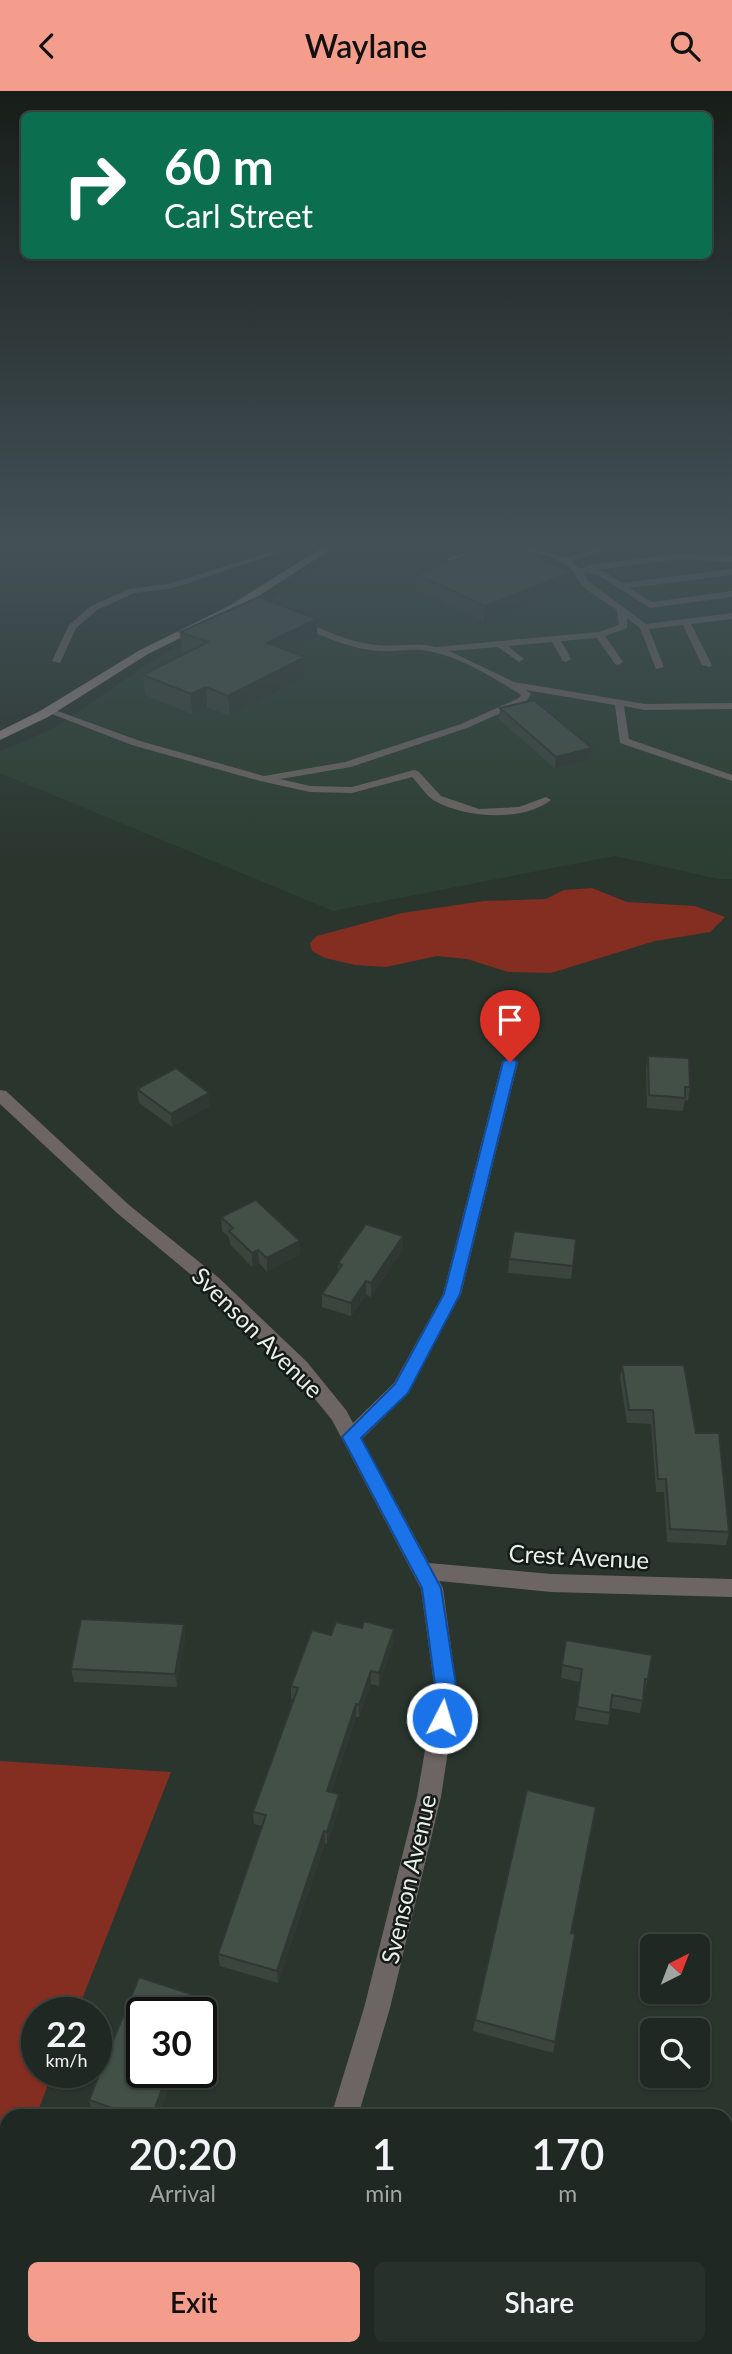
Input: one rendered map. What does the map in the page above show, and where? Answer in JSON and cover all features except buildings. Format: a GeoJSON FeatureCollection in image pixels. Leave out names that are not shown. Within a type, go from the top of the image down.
{"type":"FeatureCollection","features":[{"type":"Feature","properties":{"kind":"street"},"geometry":{"type":"LineString","coordinates":[[0,736],[49,711],[149,650]]}},
{"type":"Feature","properties":{"kind":"street"},"geometry":{"type":"LineString","coordinates":[[351,1437],[401,1388],[452,1294],[510,1062]]}},
{"type":"Feature","properties":{"kind":"street","name":"Svenson Avenue"},"geometry":{"type":"LineString","coordinates":[[0,1095],[123,1209],[213,1283],[300,1367],[339,1415],[432,1588],[446,1692],[425,1810],[377,2008],[346,2109]]}},
{"type":"Feature","properties":{"kind":"street","name":"Crest Avenue"},"geometry":{"type":"LineString","coordinates":[[423,1571],[551,1583],[732,1588]]}},
{"type":"Feature","properties":{"kind":"lane"},"geometry":{"type":"LineString","coordinates":[[57,661],[62,650]]}},
{"type":"Feature","properties":{"kind":"lane"},"geometry":{"type":"LineString","coordinates":[[264,779],[347,765],[464,726],[523,700],[526,694],[511,684],[437,650]]}},
{"type":"Feature","properties":{"kind":"lane"},"geometry":{"type":"LineString","coordinates":[[437,650],[441,650]]}},
{"type":"Feature","properties":{"kind":"lane"},"geometry":{"type":"LineString","coordinates":[[507,650],[519,659]]}},
{"type":"Feature","properties":{"kind":"lane"},"geometry":{"type":"LineString","coordinates":[[561,650],[566,659]]}},
{"type":"Feature","properties":{"kind":"lane"},"geometry":{"type":"LineString","coordinates":[[610,650],[618,662]]}},
{"type":"Feature","properties":{"kind":"lane"},"geometry":{"type":"LineString","coordinates":[[652,650],[659,667]]}},
{"type":"Feature","properties":{"kind":"lane"},"geometry":{"type":"LineString","coordinates":[[699,650],[707,665]]}},
{"type":"Feature","properties":{"kind":"lane"},"geometry":{"type":"LineString","coordinates":[[511,684],[645,706],[732,706]]}},
{"type":"Feature","properties":{"kind":"lane"},"geometry":{"type":"LineString","coordinates":[[619,702],[624,741],[732,778]]}},
{"type":"Feature","properties":{"kind":"lane"},"geometry":{"type":"LineString","coordinates":[[49,711],[136,743],[310,789],[352,790],[414,773],[437,798],[478,812],[520,810],[546,800]]}},
{"type":"Feature","properties":{"kind":"shaded area"},"geometry":{"type":"Polygon","coordinates":[[[173,650],[732,650],[732,879],[718,879],[615,856],[333,911],[0,773],[0,751],[55,728],[150,662],[173,650]]]}},
{"type":"Feature","properties":{"kind":"shaded area"},"geometry":{"type":"Polygon","coordinates":[[[592,888],[627,902],[695,906],[725,917],[710,932],[655,941],[551,973],[508,972],[467,959],[437,956],[386,967],[355,965],[325,958],[312,951],[310,943],[317,936],[402,913],[484,901],[546,899],[564,890],[592,888]]]}},
{"type":"Feature","properties":{"kind":"shaded area"},"geometry":{"type":"Polygon","coordinates":[[[0,1761],[171,1772],[83,1997],[21,1997],[21,2088],[47,2088],[39,2109],[0,2109],[0,1761]]]}},
{"type":"Feature","properties":{"kind":"route"},"geometry":{"type":"LineString","coordinates":[[442,1718],[446,1692],[432,1588],[351,1437],[401,1388],[452,1294],[510,1062]]}}]}
